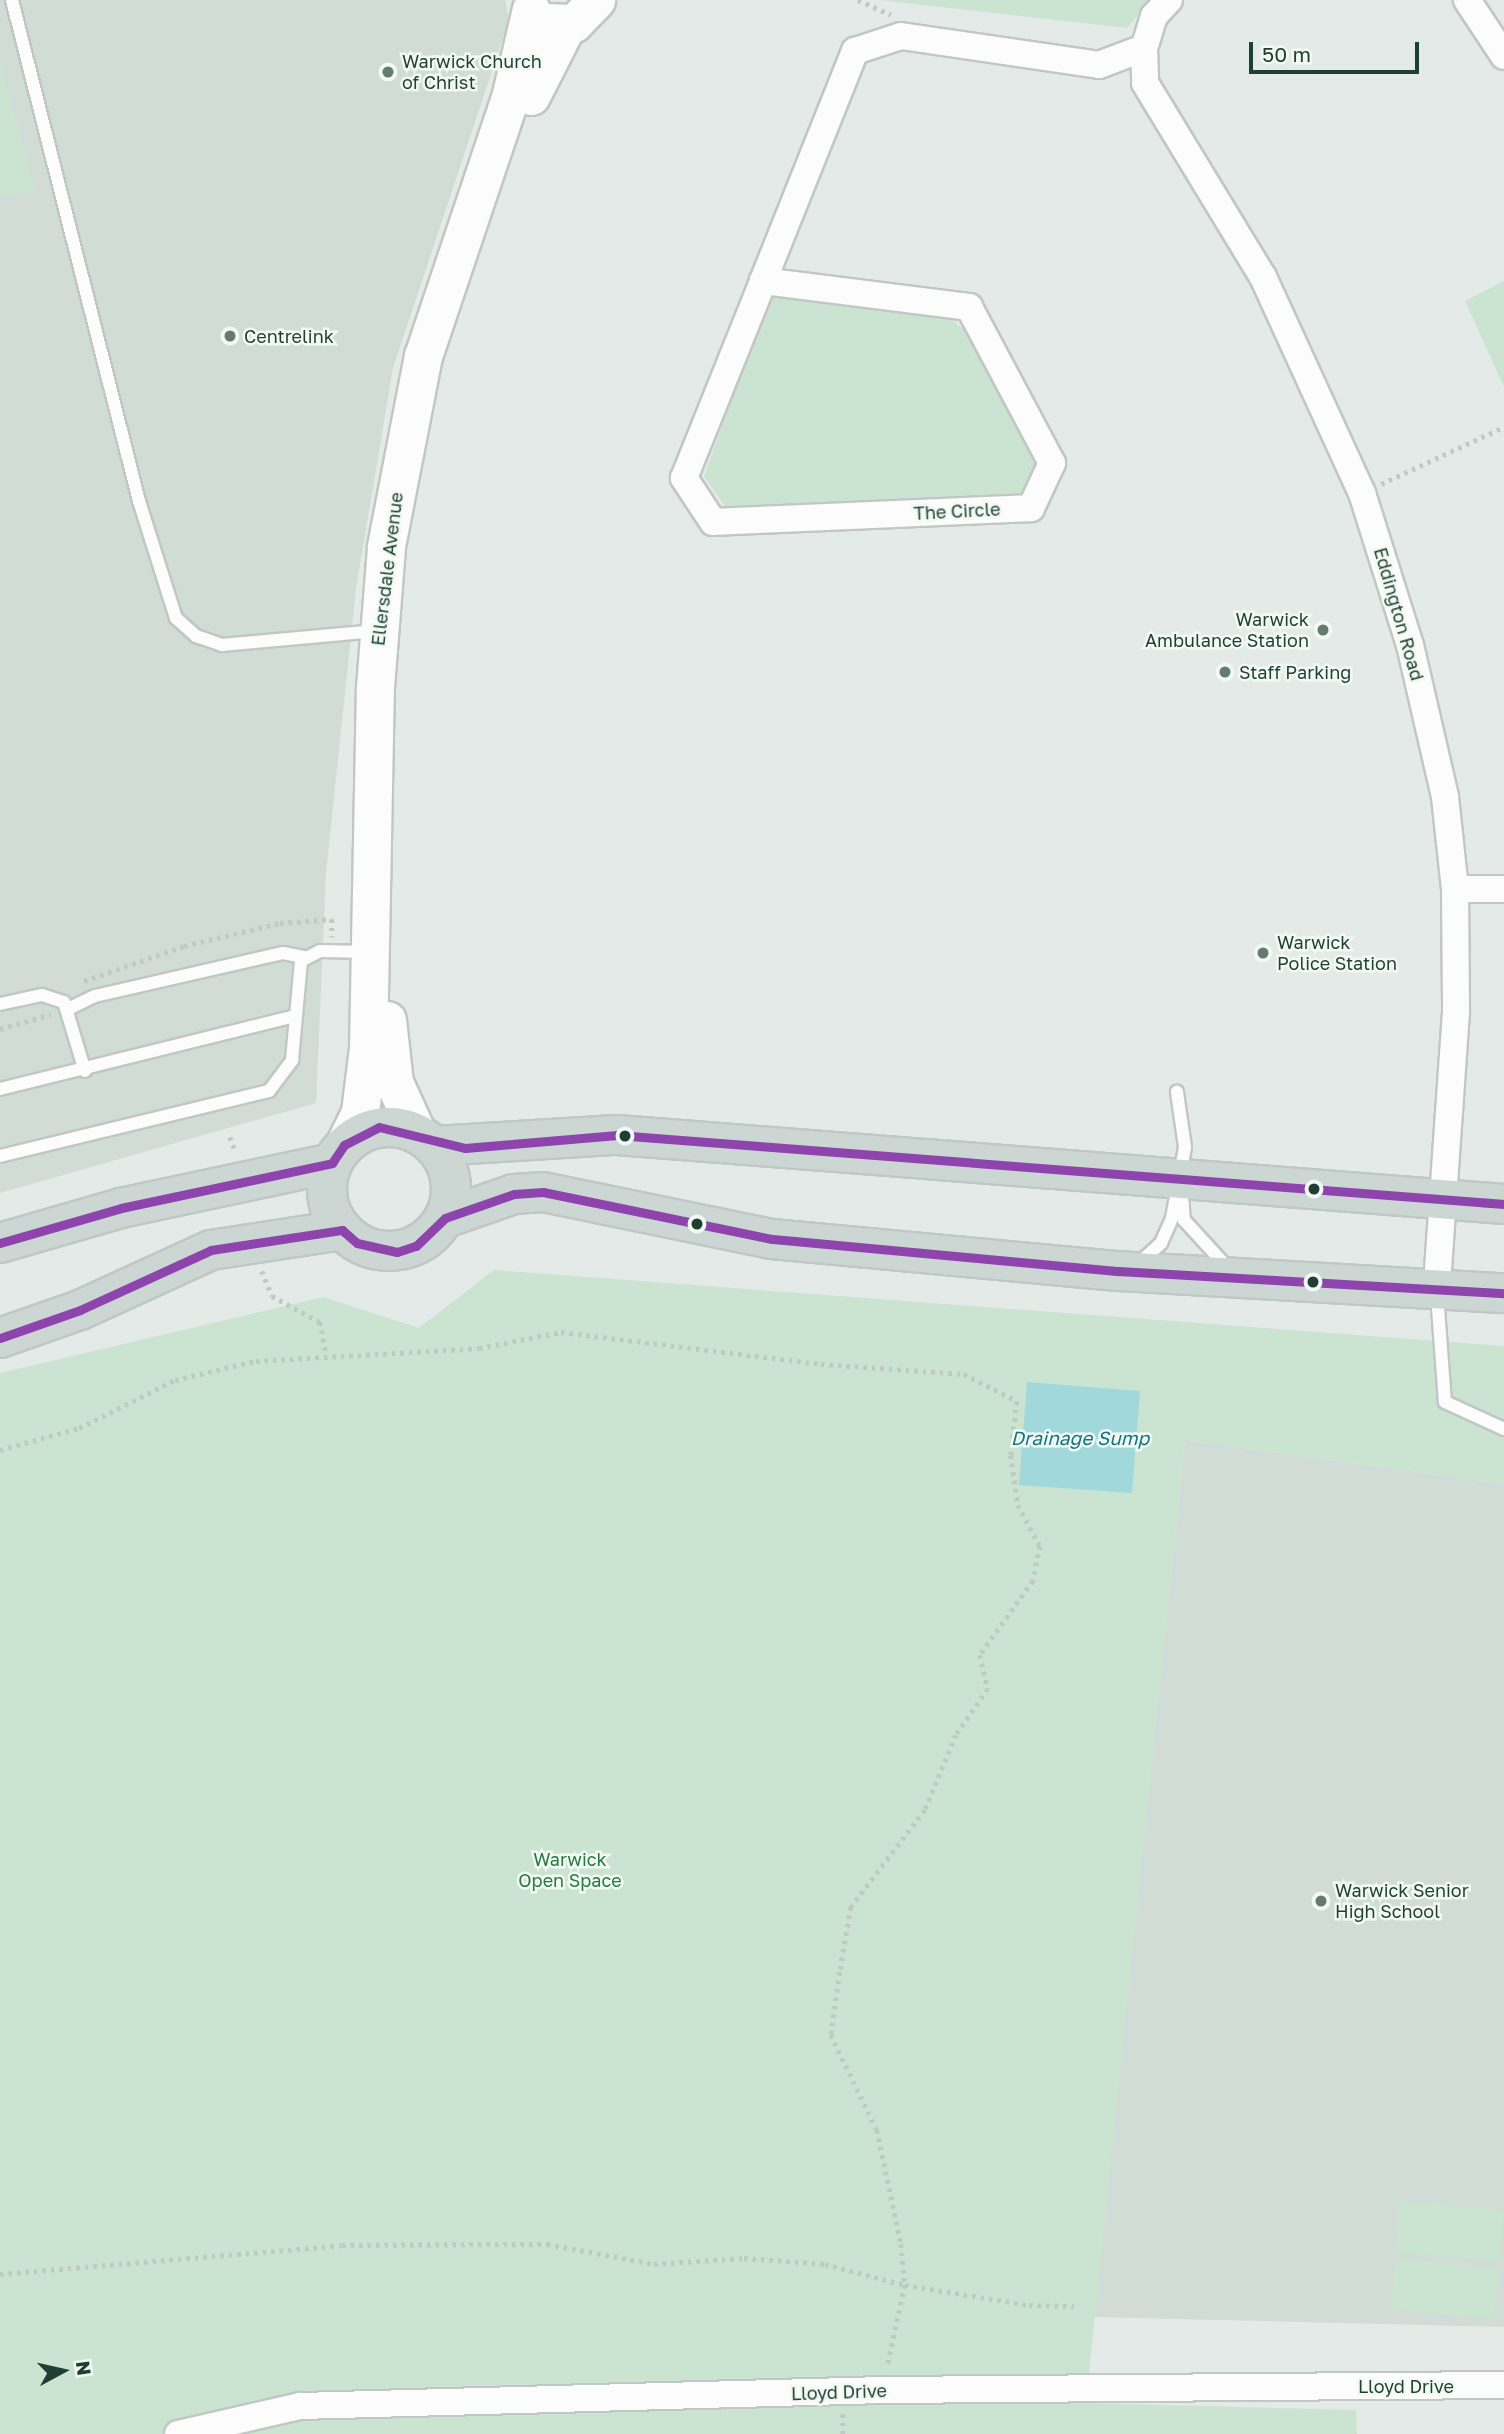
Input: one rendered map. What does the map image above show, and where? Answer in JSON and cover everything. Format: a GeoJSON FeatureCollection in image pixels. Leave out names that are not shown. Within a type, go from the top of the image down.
{"type":"FeatureCollection","features":[{"type":"Feature","properties":{"kind":"main road"},"geometry":{"type":"LineString","coordinates":[[0,1243],[338,1154],[379,1127],[426,1139],[617,1136],[1504,1204]]}},
{"type":"Feature","properties":{"kind":"main road"},"geometry":{"type":"LineString","coordinates":[[426,1139],[451,1180],[445,1218]]}},
{"type":"Feature","properties":{"kind":"main road"},"geometry":{"type":"LineString","coordinates":[[338,1154],[327,1186],[342,1230],[357,1243],[397,1252],[425,1240],[445,1218],[514,1194],[543,1192],[772,1239],[1118,1271],[1437,1287],[1504,1293]]}},
{"type":"Feature","properties":{"kind":"main road"},"geometry":{"type":"LineString","coordinates":[[0,1338],[80,1311],[211,1250],[342,1230]]}},
{"type":"Feature","properties":{"kind":"street","name":"Ellersdale Avenue"},"geometry":{"type":"LineString","coordinates":[[338,1154],[364,1089],[350,952],[387,630],[441,361],[528,102],[567,25],[588,14],[596,0]]}},
{"type":"Feature","properties":{"kind":"street","name":"Eddington Road"},"geometry":{"type":"LineString","coordinates":[[1169,0],[1154,16],[1144,48],[1145,83],[1263,277],[1362,492],[1410,645],[1445,797],[1455,889],[1446,1199],[1437,1287]]}},
{"type":"Feature","properties":{"kind":"street"},"geometry":{"type":"LineString","coordinates":[[1467,0],[1504,56]]}},
{"type":"Feature","properties":{"kind":"street","name":"Ellersdale Avenue"},"geometry":{"type":"LineString","coordinates":[[426,1139],[386,1046],[386,546],[423,356],[511,94],[529,5]]}},
{"type":"Feature","properties":{"kind":"street","name":"Ellersdale Avenue"},"geometry":{"type":"LineString","coordinates":[[529,5],[543,21],[567,25]]}},
{"type":"Feature","properties":{"kind":"street","name":"The Circle"},"geometry":{"type":"LineString","coordinates":[[763,281],[969,307],[1052,463],[1031,508],[713,522],[684,478],[855,51],[901,36],[1099,65],[1144,48]]}},
{"type":"Feature","properties":{"kind":"street"},"geometry":{"type":"LineString","coordinates":[[1455,889],[1504,889]]}},
{"type":"Feature","properties":{"kind":"street","name":"Lloyd Drive"},"geometry":{"type":"LineString","coordinates":[[178,2434],[300,2406],[882,2390],[1504,2385]]}},
{"type":"Feature","properties":{"kind":"lane"},"geometry":{"type":"LineString","coordinates":[[12,0],[139,501],[176,618],[196,636],[222,645],[387,630]]}},
{"type":"Feature","properties":{"kind":"lane"},"geometry":{"type":"LineString","coordinates":[[0,1004],[33,996],[66,1006],[95,996],[283,953],[304,957],[350,952]]}},
{"type":"Feature","properties":{"kind":"lane"},"geometry":{"type":"LineString","coordinates":[[0,1156],[259,1096],[289,1068],[296,972],[304,957]]}},
{"type":"Feature","properties":{"kind":"lane"},"geometry":{"type":"LineString","coordinates":[[66,1006],[85,1071]]}},
{"type":"Feature","properties":{"kind":"lane"},"geometry":{"type":"LineString","coordinates":[[0,1088],[85,1071],[294,1016]]}},
{"type":"Feature","properties":{"kind":"lane"},"geometry":{"type":"LineString","coordinates":[[1118,1271],[1142,1262],[1161,1243],[1181,1180],[1185,1147],[1177,1092]]}},
{"type":"Feature","properties":{"kind":"lane"},"geometry":{"type":"LineString","coordinates":[[1181,1180],[1184,1220],[1208,1253],[1240,1277]]}},
{"type":"Feature","properties":{"kind":"lane"},"geometry":{"type":"LineString","coordinates":[[1437,1287],[1445,1402],[1504,1429]]}},
{"type":"Feature","properties":{"kind":"path"},"geometry":{"type":"LineString","coordinates":[[1362,492],[1504,427]]}},
{"type":"Feature","properties":{"kind":"path"},"geometry":{"type":"LineString","coordinates":[[0,1029],[46,1019],[66,1006],[89,976],[280,923],[332,919],[350,952]]}},
{"type":"Feature","properties":{"kind":"path"},"geometry":{"type":"LineString","coordinates":[[267,1282],[289,1309],[320,1322],[326,1354]]}},
{"type":"Feature","properties":{"kind":"path"},"geometry":{"type":"LineString","coordinates":[[0,1450],[79,1428],[175,1380],[326,1354],[479,1348],[561,1332],[821,1364],[964,1374],[1017,1401],[1011,1455],[1018,1505],[1040,1546],[1033,1580],[980,1655],[989,1689],[956,1735],[925,1810],[851,1907],[831,2035],[877,2130],[905,2285],[882,2390]]}},
{"type":"Feature","properties":{"kind":"path"},"geometry":{"type":"LineString","coordinates":[[0,2274],[442,2241],[547,2244],[654,2264],[744,2258],[825,2264],[905,2285],[1074,2306]]}},
{"type":"Feature","properties":{"kind":"shaded area"},"geometry":{"type":"Polygon","coordinates":[[[0,0],[505,0],[509,20],[393,368],[356,588],[326,873],[316,1103],[0,1193],[0,0]]]}},
{"type":"Feature","properties":{"kind":"shaded area","name":"Warwick Senior High School"},"geometry":{"type":"Polygon","coordinates":[[[1185,1440],[1504,1484],[1504,2327],[1094,2317],[1185,1440]]]}},
{"type":"Feature","properties":{"kind":"green space"},"geometry":{"type":"Polygon","coordinates":[[[880,0],[1151,0],[1127,28],[880,0]]]}},
{"type":"Feature","properties":{"kind":"green space"},"geometry":{"type":"Polygon","coordinates":[[[0,62],[35,190],[0,198],[0,62]]]}},
{"type":"Feature","properties":{"kind":"green space"},"geometry":{"type":"Polygon","coordinates":[[[1504,281],[1504,387],[1465,301],[1504,281]]]}},
{"type":"Feature","properties":{"kind":"green space"},"geometry":{"type":"Polygon","coordinates":[[[769,295],[952,320],[967,332],[1036,462],[1033,489],[1022,502],[725,506],[704,476],[769,295]]]}},
{"type":"Feature","properties":{"kind":"green space","name":"Warwick Open Space"},"geometry":{"type":"Polygon","coordinates":[[[494,1270],[1504,1346],[1504,1484],[1185,1440],[1086,2403],[1356,2410],[1357,2434],[0,2434],[0,1373],[323,1297],[419,1328],[494,1270]]]}},
{"type":"Feature","properties":{"kind":"green space"},"geometry":{"type":"Polygon","coordinates":[[[1400,2201],[1504,2210],[1499,2262],[1396,2252],[1400,2201]]]}},
{"type":"Feature","properties":{"kind":"green space"},"geometry":{"type":"Polygon","coordinates":[[[1395,2258],[1499,2268],[1494,2319],[1391,2310],[1395,2258]]]}},
{"type":"Feature","properties":{"kind":"water","name":"Drainage Sump"},"geometry":{"type":"Polygon","coordinates":[[[1027,1382],[1140,1391],[1132,1493],[1019,1485],[1027,1382]]]}},
{"type":"Feature","properties":{"kind":"transit line"},"geometry":{"type":"LineString","coordinates":[[0,1243],[121,1208],[332,1163],[344,1145],[379,1127],[465,1148],[617,1135],[1504,1204]]}},
{"type":"Feature","properties":{"kind":"transit line"},"geometry":{"type":"LineString","coordinates":[[0,1338],[80,1310],[211,1250],[342,1230],[357,1243],[397,1252],[416,1246],[445,1218],[514,1194],[543,1192],[772,1239],[1118,1271],[1504,1293]]}},
{"type":"Feature","properties":{"kind":"place","name":"Warwick Church of Christ"},"geometry":{"type":"Point","coordinates":[388,72]}},
{"type":"Feature","properties":{"kind":"place","name":"Centrelink"},"geometry":{"type":"Point","coordinates":[230,336]}},
{"type":"Feature","properties":{"kind":"place","name":"Warwick Ambulance Station"},"geometry":{"type":"Point","coordinates":[1323,630]}},
{"type":"Feature","properties":{"kind":"place","name":"Staff Parking"},"geometry":{"type":"Point","coordinates":[1225,672]}},
{"type":"Feature","properties":{"kind":"place","name":"Warwick Police Station"},"geometry":{"type":"Point","coordinates":[1263,953]}},
{"type":"Feature","properties":{"kind":"place","name":"Warwick Senior High School"},"geometry":{"type":"Point","coordinates":[1321,1901]}}]}
